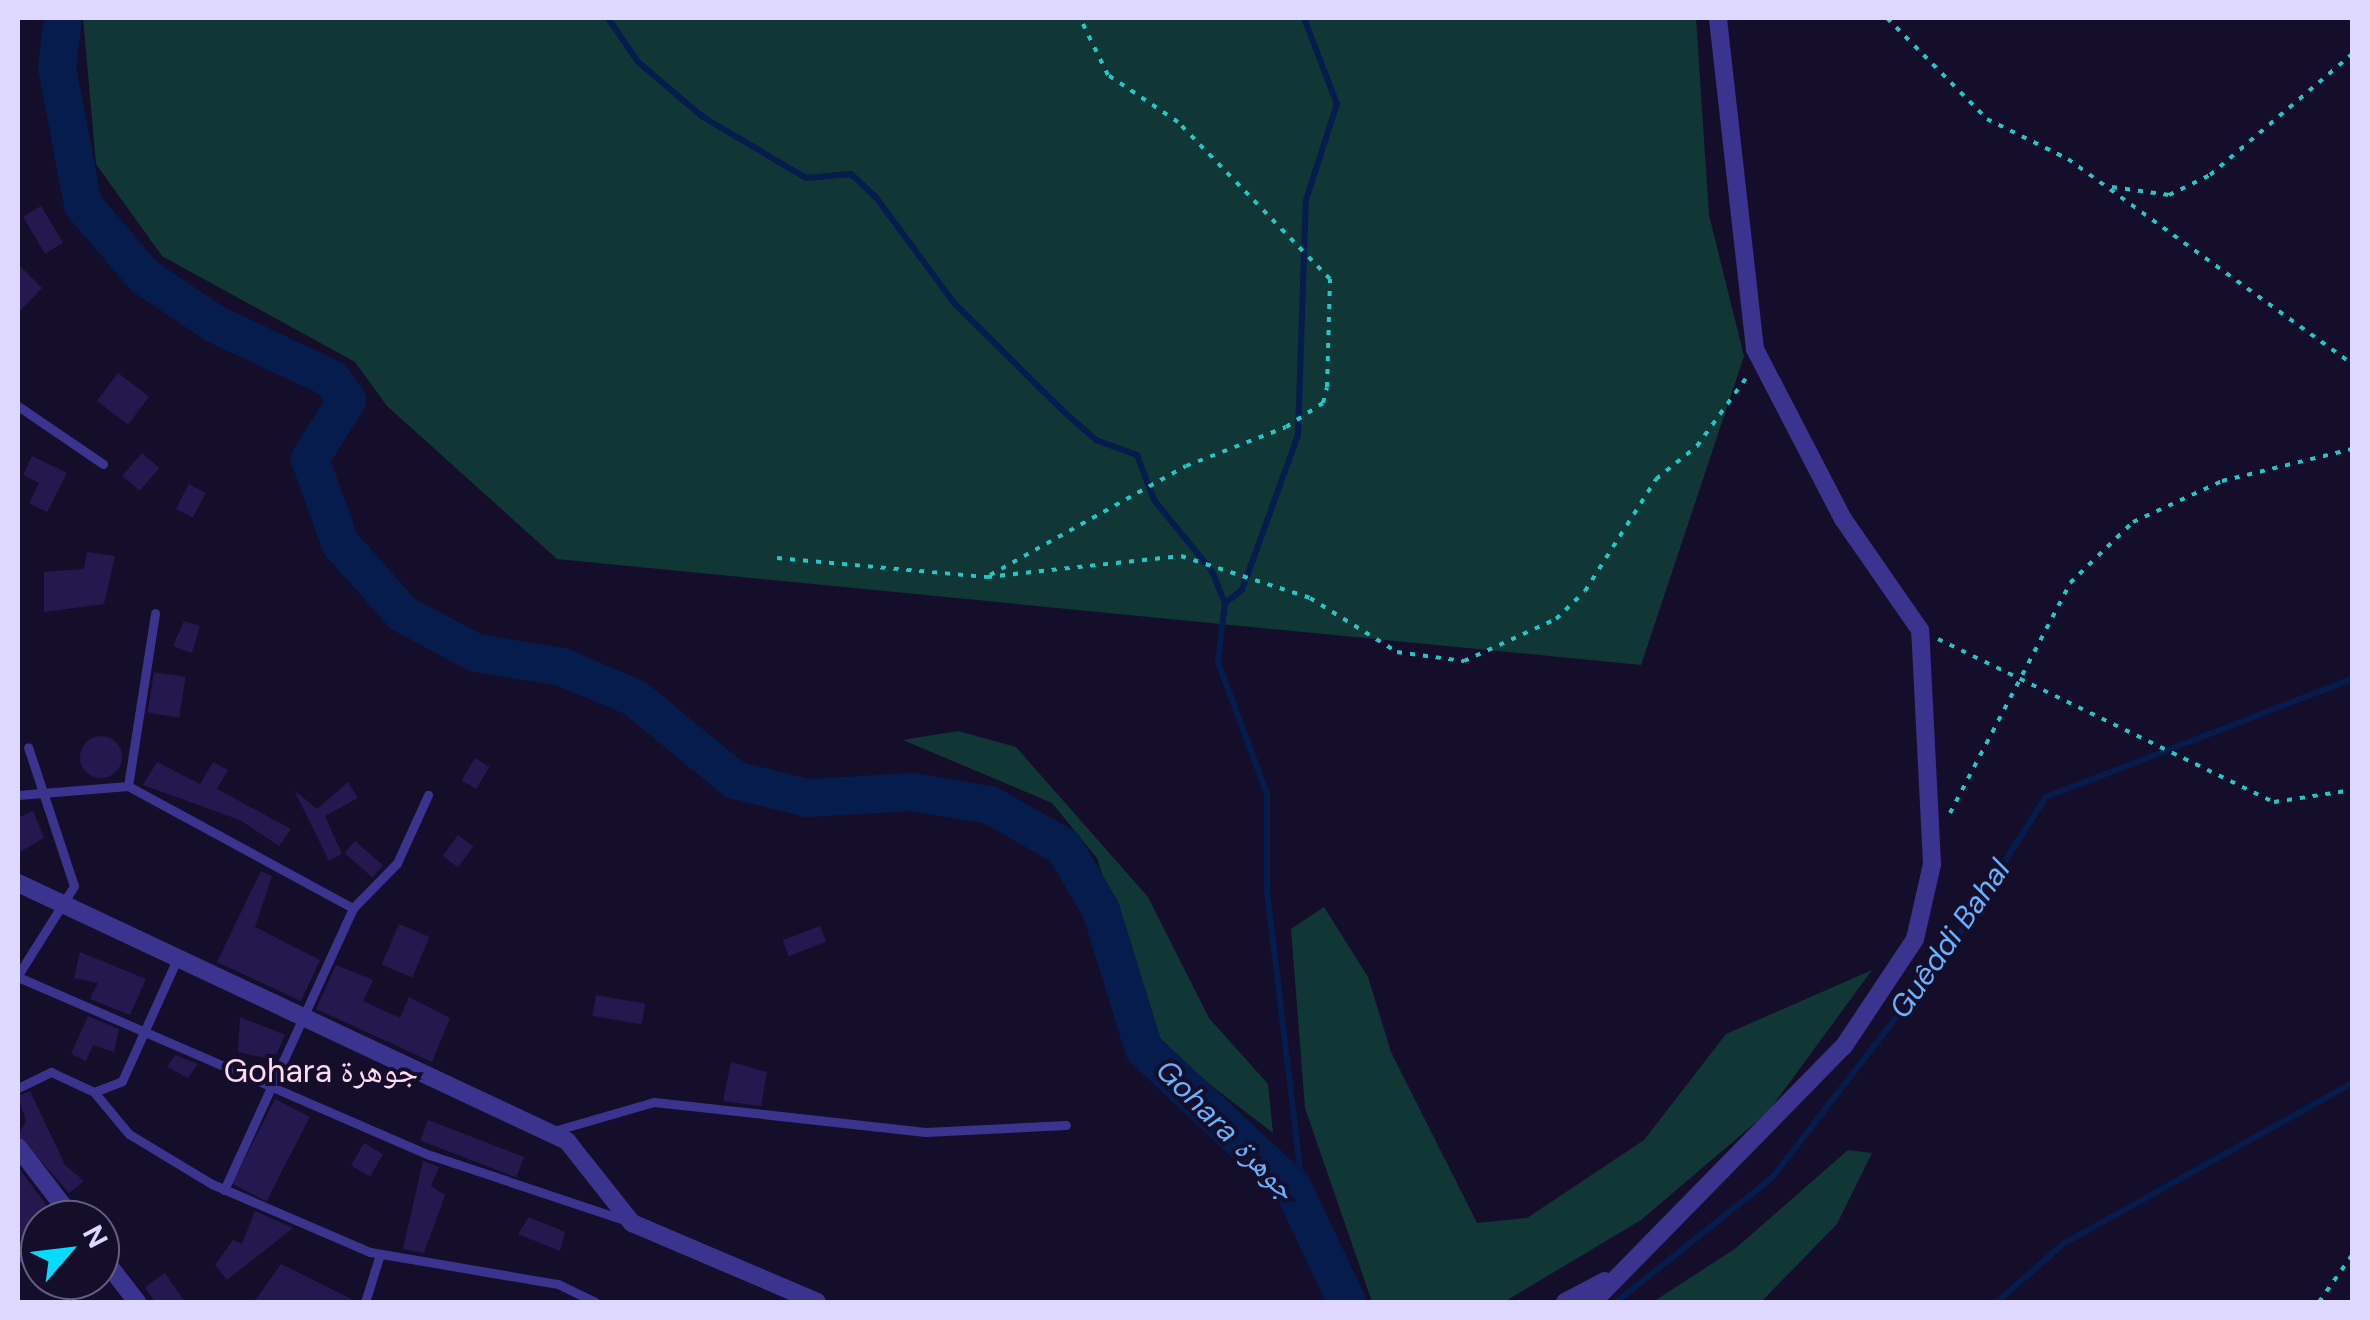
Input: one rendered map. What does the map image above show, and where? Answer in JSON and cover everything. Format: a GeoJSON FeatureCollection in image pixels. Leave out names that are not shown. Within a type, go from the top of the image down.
{"type":"FeatureCollection","features":[{"type":"Feature","properties":{"kind":"street"},"geometry":{"type":"LineString","coordinates":[[1593,1302],[1844,1046],[1915,939],[1932,864],[1920,630],[1843,518],[1755,349],[1718,18]]}},
{"type":"Feature","properties":{"kind":"street"},"geometry":{"type":"LineString","coordinates":[[18,882],[547,1133],[593,1163],[632,1223],[816,1302]]}},
{"type":"Feature","properties":{"kind":"street"},"geometry":{"type":"LineString","coordinates":[[18,1147],[58,1200]]}},
{"type":"Feature","properties":{"kind":"street"},"geometry":{"type":"LineString","coordinates":[[1566,1302],[1618,1274]]}},
{"type":"Feature","properties":{"kind":"street"},"geometry":{"type":"LineString","coordinates":[[120,1280],[137,1302]]}},
{"type":"Feature","properties":{"kind":"lane"},"geometry":{"type":"LineString","coordinates":[[18,406],[103,464]]}},
{"type":"Feature","properties":{"kind":"lane"},"geometry":{"type":"LineString","coordinates":[[128,786],[155,613]]}},
{"type":"Feature","properties":{"kind":"lane"},"geometry":{"type":"LineString","coordinates":[[28,748],[74,886],[18,976],[430,1154],[632,1223]]}},
{"type":"Feature","properties":{"kind":"lane"},"geometry":{"type":"LineString","coordinates":[[18,795],[42,790],[128,786],[353,908]]}},
{"type":"Feature","properties":{"kind":"lane"},"geometry":{"type":"LineString","coordinates":[[224,1190],[250,1139],[246,1128],[276,1085],[353,908],[397,862],[428,795]]}},
{"type":"Feature","properties":{"kind":"lane"},"geometry":{"type":"LineString","coordinates":[[94,1092],[122,1081],[177,960]]}},
{"type":"Feature","properties":{"kind":"lane"},"geometry":{"type":"LineString","coordinates":[[18,1088],[51,1072],[94,1092],[129,1134],[224,1190],[380,1254],[558,1284],[595,1302]]}},
{"type":"Feature","properties":{"kind":"lane"},"geometry":{"type":"LineString","coordinates":[[547,1133],[654,1102],[925,1132],[1066,1125]]}},
{"type":"Feature","properties":{"kind":"lane"},"geometry":{"type":"LineString","coordinates":[[365,1302],[380,1254]]}},
{"type":"Feature","properties":{"kind":"path"},"geometry":{"type":"LineString","coordinates":[[987,576],[1186,466],[1286,427],[1323,402],[1327,386],[1330,279],[1178,122],[1108,75],[1080,18]]}},
{"type":"Feature","properties":{"kind":"path"},"geometry":{"type":"LineString","coordinates":[[1887,18],[1987,119],[2108,187],[2352,364]]}},
{"type":"Feature","properties":{"kind":"path"},"geometry":{"type":"LineString","coordinates":[[2108,187],[2169,196],[2210,175],[2352,54]]}},
{"type":"Feature","properties":{"kind":"path"},"geometry":{"type":"LineString","coordinates":[[777,558],[987,576],[1181,556],[1310,598],[1398,652],[1464,661],[1556,618],[1585,591],[1656,479],[1697,446],[1743,386],[1755,349]]}},
{"type":"Feature","properties":{"kind":"path"},"geometry":{"type":"LineString","coordinates":[[1946,819],[2015,681],[2070,583],[2134,522],[2222,482],[2352,449]]}},
{"type":"Feature","properties":{"kind":"path"},"geometry":{"type":"LineString","coordinates":[[1920,630],[2015,681],[2274,802],[2352,790]]}},
{"type":"Feature","properties":{"kind":"path"},"geometry":{"type":"LineString","coordinates":[[2319,1302],[2352,1255]]}},
{"type":"Feature","properties":{"kind":"green space"},"geometry":{"type":"Polygon","coordinates":[[[83,18],[1696,18],[1709,215],[1744,356],[1641,665],[557,559],[387,406],[355,362],[162,256],[96,164],[83,18]]]}},
{"type":"Feature","properties":{"kind":"green space"},"geometry":{"type":"Polygon","coordinates":[[[958,731],[1016,747],[1148,897],[1209,1018],[1268,1084],[1273,1133],[1155,1042],[1097,858],[1052,803],[903,740],[958,731]]]}},
{"type":"Feature","properties":{"kind":"green space"},"geometry":{"type":"Polygon","coordinates":[[[1324,907],[1368,977],[1391,1052],[1477,1223],[1527,1218],[1644,1140],[1726,1034],[1872,970],[1768,1112],[1641,1220],[1504,1302],[1372,1302],[1305,1108],[1291,929],[1324,907]]]}},
{"type":"Feature","properties":{"kind":"green space"},"geometry":{"type":"Polygon","coordinates":[[[1848,1150],[1872,1153],[1837,1224],[1761,1302],[1653,1302],[1736,1248],[1848,1150]]]}},
{"type":"Feature","properties":{"kind":"building"},"geometry":{"type":"Polygon","coordinates":[[[41,206],[63,243],[45,254],[23,217],[41,206]]]}},
{"type":"Feature","properties":{"kind":"building"},"geometry":{"type":"Polygon","coordinates":[[[18,264],[42,288],[18,313],[18,264]]]}},
{"type":"Feature","properties":{"kind":"building"},"geometry":{"type":"Polygon","coordinates":[[[118,373],[149,396],[128,424],[97,401],[118,373]]]}},
{"type":"Feature","properties":{"kind":"building"},"geometry":{"type":"Polygon","coordinates":[[[142,453],[159,468],[140,491],[122,476],[142,453]]]}},
{"type":"Feature","properties":{"kind":"building"},"geometry":{"type":"Polygon","coordinates":[[[32,456],[67,473],[47,512],[29,503],[39,483],[23,475],[32,456]]]}},
{"type":"Feature","properties":{"kind":"building"},"geometry":{"type":"Polygon","coordinates":[[[189,484],[206,493],[193,518],[176,509],[189,484]]]}},
{"type":"Feature","properties":{"kind":"building"},"geometry":{"type":"Polygon","coordinates":[[[87,552],[115,556],[104,604],[44,612],[44,572],[84,569],[87,552]]]}},
{"type":"Feature","properties":{"kind":"building"},"geometry":{"type":"Polygon","coordinates":[[[184,621],[200,626],[192,653],[173,646],[184,621]]]}},
{"type":"Feature","properties":{"kind":"building"},"geometry":{"type":"Polygon","coordinates":[[[154,672],[186,677],[179,718],[148,712],[154,672]]]}},
{"type":"Feature","properties":{"kind":"building"},"geometry":{"type":"Polygon","coordinates":[[[101,736],[116,742],[122,757],[116,772],[101,778],[86,772],[80,757],[86,742],[101,736]]]}},
{"type":"Feature","properties":{"kind":"building"},"geometry":{"type":"Polygon","coordinates":[[[475,758],[490,767],[476,789],[462,780],[475,758]]]}},
{"type":"Feature","properties":{"kind":"building"},"geometry":{"type":"Polygon","coordinates":[[[157,762],[200,784],[213,762],[228,770],[217,789],[291,829],[279,846],[240,820],[143,785],[157,762]]]}},
{"type":"Feature","properties":{"kind":"building"},"geometry":{"type":"Polygon","coordinates":[[[348,782],[358,798],[325,816],[342,854],[329,861],[294,790],[317,809],[348,782]]]}},
{"type":"Feature","properties":{"kind":"building"},"geometry":{"type":"Polygon","coordinates":[[[33,811],[44,838],[18,853],[18,818],[33,811]]]}},
{"type":"Feature","properties":{"kind":"building"},"geometry":{"type":"Polygon","coordinates":[[[458,835],[473,846],[458,867],[443,856],[458,835]]]}},
{"type":"Feature","properties":{"kind":"building"},"geometry":{"type":"Polygon","coordinates":[[[355,841],[383,865],[372,877],[345,853],[355,841]]]}},
{"type":"Feature","properties":{"kind":"building"},"geometry":{"type":"Polygon","coordinates":[[[261,871],[272,876],[255,927],[320,960],[301,1001],[217,962],[261,871]]]}},
{"type":"Feature","properties":{"kind":"building"},"geometry":{"type":"Polygon","coordinates":[[[399,924],[429,937],[412,977],[382,965],[399,924]]]}},
{"type":"Feature","properties":{"kind":"building"},"geometry":{"type":"Polygon","coordinates":[[[820,926],[826,942],[789,956],[783,940],[820,926]]]}},
{"type":"Feature","properties":{"kind":"building"},"geometry":{"type":"Polygon","coordinates":[[[80,952],[146,979],[130,1015],[90,999],[98,983],[74,978],[80,952]]]}},
{"type":"Feature","properties":{"kind":"building"},"geometry":{"type":"Polygon","coordinates":[[[336,965],[373,980],[363,1001],[400,1018],[409,997],[450,1018],[432,1062],[316,1009],[336,965]]]}},
{"type":"Feature","properties":{"kind":"building"},"geometry":{"type":"Polygon","coordinates":[[[596,995],[645,1004],[642,1024],[592,1016],[596,995]]]}},
{"type":"Feature","properties":{"kind":"building"},"geometry":{"type":"Polygon","coordinates":[[[88,1016],[119,1029],[114,1052],[93,1045],[86,1061],[71,1054],[88,1016]]]}},
{"type":"Feature","properties":{"kind":"building"},"geometry":{"type":"Polygon","coordinates":[[[240,1017],[285,1035],[274,1060],[238,1052],[240,1017]]]}},
{"type":"Feature","properties":{"kind":"building"},"geometry":{"type":"Polygon","coordinates":[[[175,1055],[198,1064],[188,1078],[167,1067],[175,1055]]]}},
{"type":"Feature","properties":{"kind":"building"},"geometry":{"type":"Polygon","coordinates":[[[731,1062],[767,1072],[761,1106],[723,1101],[731,1062]]]}},
{"type":"Feature","properties":{"kind":"building"},"geometry":{"type":"Polygon","coordinates":[[[30,1091],[65,1165],[84,1181],[69,1193],[18,1135],[26,1121],[18,1096],[30,1091]]]}},
{"type":"Feature","properties":{"kind":"building"},"geometry":{"type":"Polygon","coordinates":[[[275,1099],[310,1117],[267,1201],[232,1184],[275,1099]]]}},
{"type":"Feature","properties":{"kind":"building"},"geometry":{"type":"Polygon","coordinates":[[[428,1120],[524,1157],[516,1177],[420,1141],[428,1120]]]}},
{"type":"Feature","properties":{"kind":"building"},"geometry":{"type":"Polygon","coordinates":[[[364,1143],[383,1154],[370,1177],[351,1166],[364,1143]]]}},
{"type":"Feature","properties":{"kind":"building"},"geometry":{"type":"Polygon","coordinates":[[[423,1161],[439,1167],[431,1186],[445,1195],[424,1253],[403,1249],[423,1161]]]}},
{"type":"Feature","properties":{"kind":"building"},"geometry":{"type":"Polygon","coordinates":[[[18,1167],[43,1200],[20,1200],[20,1236],[18,1167]]]}},
{"type":"Feature","properties":{"kind":"building"},"geometry":{"type":"Polygon","coordinates":[[[255,1211],[293,1228],[227,1280],[215,1265],[233,1240],[242,1244],[255,1211]]]}},
{"type":"Feature","properties":{"kind":"building"},"geometry":{"type":"Polygon","coordinates":[[[529,1217],[565,1232],[560,1251],[518,1234],[529,1217]]]}},
{"type":"Feature","properties":{"kind":"building"},"geometry":{"type":"Polygon","coordinates":[[[281,1264],[357,1302],[254,1302],[281,1264]]]}},
{"type":"Feature","properties":{"kind":"building"},"geometry":{"type":"Polygon","coordinates":[[[165,1273],[185,1302],[155,1302],[145,1287],[165,1273]]]}},
{"type":"Feature","properties":{"kind":"waterway","name":"Gohara جوهرة"},"geometry":{"type":"LineString","coordinates":[[63,18],[57,67],[83,205],[145,277],[215,324],[332,379],[347,400],[310,459],[340,543],[403,614],[476,653],[562,667],[635,698],[735,780],[807,798],[913,792],[990,805],[1064,847],[1101,910],[1144,1049],[1293,1188],[1347,1302]]}},
{"type":"Feature","properties":{"kind":"waterway"},"geometry":{"type":"LineString","coordinates":[[608,18],[638,62],[703,117],[806,178],[851,174],[875,196],[955,304],[1062,410],[1096,440],[1137,455],[1154,500],[1212,571],[1225,603],[1218,662],[1267,794],[1267,891],[1305,1211]]}},
{"type":"Feature","properties":{"kind":"waterway"},"geometry":{"type":"LineString","coordinates":[[1225,603],[1242,590],[1298,435],[1306,200],[1337,104],[1304,18]]}},
{"type":"Feature","properties":{"kind":"waterway","name":"Guêddi Bahal"},"geometry":{"type":"LineString","coordinates":[[1616,1302],[1772,1178],[1950,948],[2046,797],[2352,679]]}},
{"type":"Feature","properties":{"kind":"waterway"},"geometry":{"type":"LineString","coordinates":[[1997,1302],[2063,1244],[2352,1083]]}},
{"type":"Feature","properties":{"kind":"district","name":"Gohara جوهرة"},"geometry":{"type":"Point","coordinates":[321,1071]}}]}
